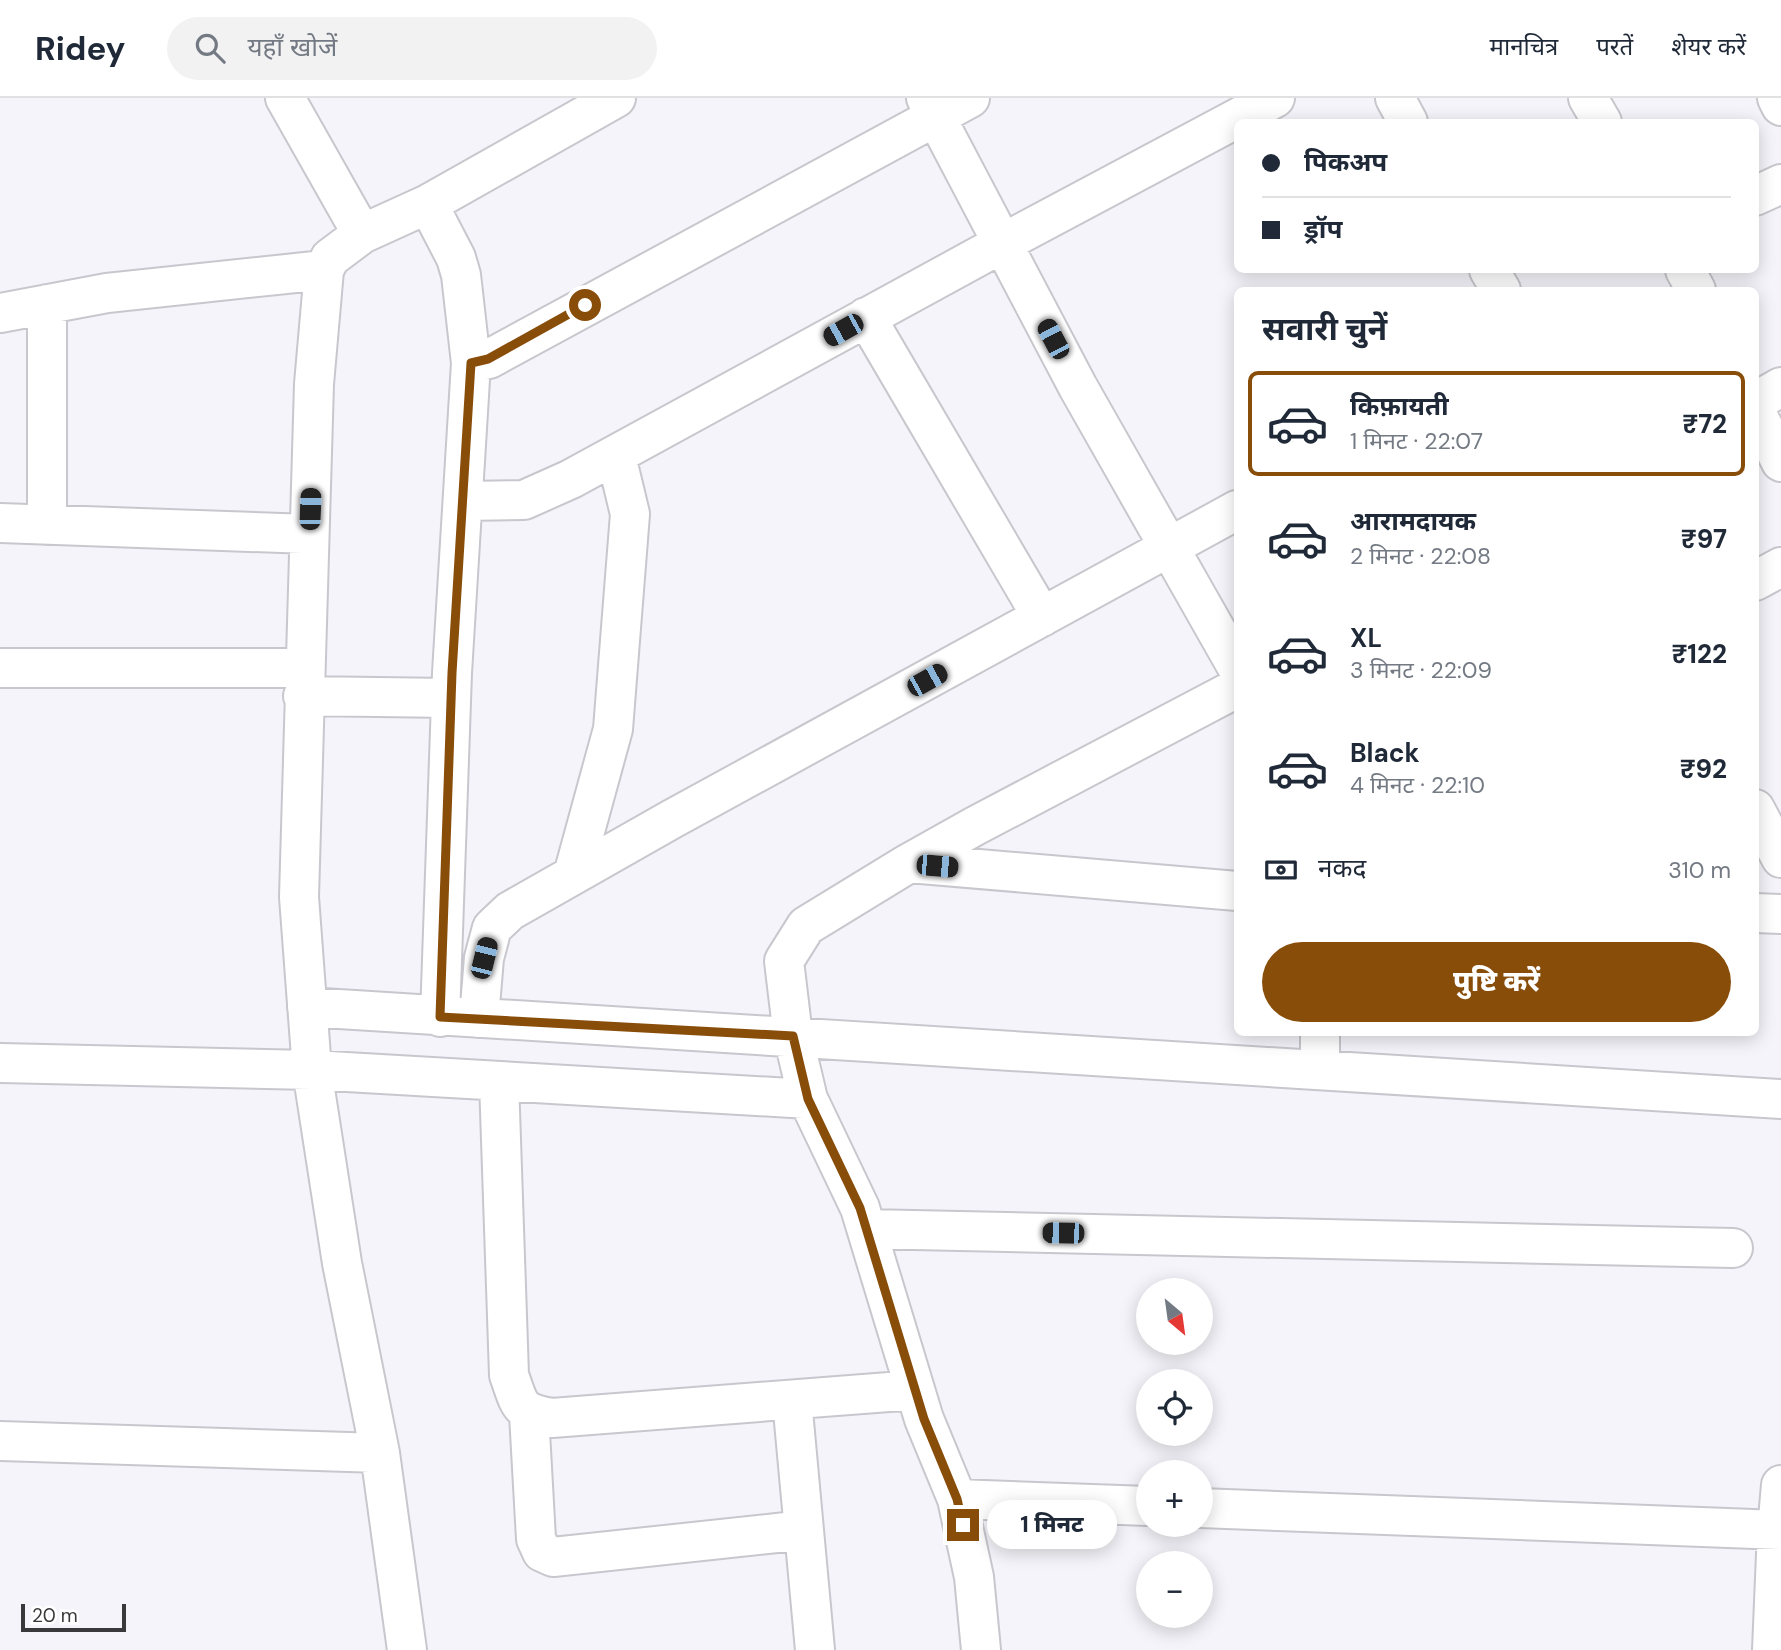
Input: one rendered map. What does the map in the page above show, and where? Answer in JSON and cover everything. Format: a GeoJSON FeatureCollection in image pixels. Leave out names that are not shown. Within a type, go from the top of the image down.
{"type":"FeatureCollection","features":[{"type":"Feature","properties":{"kind":"street"},"geometry":{"type":"LineString","coordinates":[[407,1650],[380,1453],[342,1263],[312,1070],[299,897],[314,384],[324,270],[330,258],[362,234],[428,204],[616,98]]}},
{"type":"Feature","properties":{"kind":"street"},"geometry":{"type":"LineString","coordinates":[[471,363],[488,359],[931,108],[970,98]]}},
{"type":"Feature","properties":{"kind":"street"},"geometry":{"type":"LineString","coordinates":[[1236,119],[1275,98]]}},
{"type":"Feature","properties":{"kind":"street"},"geometry":{"type":"LineString","coordinates":[[1395,98],[1406,119]]}},
{"type":"Feature","properties":{"kind":"street"},"geometry":{"type":"LineString","coordinates":[[1588,98],[1600,119]]}},
{"type":"Feature","properties":{"kind":"street"},"geometry":{"type":"LineString","coordinates":[[1777,98],[1781,106]]}},
{"type":"Feature","properties":{"kind":"street"},"geometry":{"type":"LineString","coordinates":[[291,100],[362,234]]}},
{"type":"Feature","properties":{"kind":"street"},"geometry":{"type":"LineString","coordinates":[[931,108],[1078,387],[1234,662]]}},
{"type":"Feature","properties":{"kind":"street"},"geometry":{"type":"LineString","coordinates":[[463,501],[524,500],[571,479],[1234,120]]}},
{"type":"Feature","properties":{"kind":"street"},"geometry":{"type":"LineString","coordinates":[[1759,195],[1781,184]]}},
{"type":"Feature","properties":{"kind":"street"},"geometry":{"type":"LineString","coordinates":[[428,204],[456,258],[461,275],[471,363],[451,698],[440,1017]]}},
{"type":"Feature","properties":{"kind":"street"},"geometry":{"type":"LineString","coordinates":[[0,313],[107,293],[324,270]]}},
{"type":"Feature","properties":{"kind":"street"},"geometry":{"type":"LineString","coordinates":[[47,304],[47,525]]}},
{"type":"Feature","properties":{"kind":"street"},"geometry":{"type":"LineString","coordinates":[[866,317],[1042,617]]}},
{"type":"Feature","properties":{"kind":"street"},"geometry":{"type":"LineString","coordinates":[[1759,400],[1781,387]]}},
{"type":"Feature","properties":{"kind":"street"},"geometry":{"type":"LineString","coordinates":[[1759,418],[1781,462]]}},
{"type":"Feature","properties":{"kind":"street"},"geometry":{"type":"LineString","coordinates":[[573,875],[614,729],[630,514],[616,456]]}},
{"type":"Feature","properties":{"kind":"street"},"geometry":{"type":"LineString","coordinates":[[479,1018],[484,958],[492,929],[510,911],[1234,512]]}},
{"type":"Feature","properties":{"kind":"street"},"geometry":{"type":"LineString","coordinates":[[0,523],[309,534]]}},
{"type":"Feature","properties":{"kind":"street"},"geometry":{"type":"LineString","coordinates":[[1759,579],[1781,567]]}},
{"type":"Feature","properties":{"kind":"street"},"geometry":{"type":"LineString","coordinates":[[0,668],[304,682],[451,698]]}},
{"type":"Feature","properties":{"kind":"street"},"geometry":{"type":"LineString","coordinates":[[981,1650],[974,1577],[957,1499],[924,1419],[860,1208],[808,1099],[793,1036],[783,961],[806,926],[909,863],[1234,690]]}},
{"type":"Feature","properties":{"kind":"street"},"geometry":{"type":"LineString","coordinates":[[1759,817],[1781,858]]}},
{"type":"Feature","properties":{"kind":"street"},"geometry":{"type":"LineString","coordinates":[[909,863],[1234,891]]}},
{"type":"Feature","properties":{"kind":"street"},"geometry":{"type":"LineString","coordinates":[[1759,913],[1781,914]]}},
{"type":"Feature","properties":{"kind":"street"},"geometry":{"type":"LineString","coordinates":[[307,1007],[1215,1065],[1320,1051],[1781,1099]]}},
{"type":"Feature","properties":{"kind":"street"},"geometry":{"type":"LineString","coordinates":[[0,1063],[312,1070],[808,1099]]}},
{"type":"Feature","properties":{"kind":"street"},"geometry":{"type":"LineString","coordinates":[[499,1081],[509,1375],[519,1403],[529,1414],[552,1418],[915,1390]]}},
{"type":"Feature","properties":{"kind":"street"},"geometry":{"type":"LineString","coordinates":[[867,1229],[1733,1248]]}},
{"type":"Feature","properties":{"kind":"street"},"geometry":{"type":"LineString","coordinates":[[792,1399],[815,1650]]}},
{"type":"Feature","properties":{"kind":"street"},"geometry":{"type":"LineString","coordinates":[[529,1414],[536,1539],[542,1552],[553,1557],[804,1530]]}},
{"type":"Feature","properties":{"kind":"street"},"geometry":{"type":"LineString","coordinates":[[0,1441],[380,1453]]}},
{"type":"Feature","properties":{"kind":"street"},"geometry":{"type":"LineString","coordinates":[[1772,1650],[1781,1485]]}},
{"type":"Feature","properties":{"kind":"street"},"geometry":{"type":"LineString","coordinates":[[957,1499],[1136,1506]]}},
{"type":"Feature","properties":{"kind":"street"},"geometry":{"type":"LineString","coordinates":[[1213,1508],[1779,1530]]}},
{"type":"Feature","properties":{"kind":"route"},"geometry":{"type":"LineString","coordinates":[[585,305],[488,359],[471,363],[452,673],[440,1017],[793,1036],[808,1099],[860,1208],[924,1419],[957,1499],[963,1525]]}}]}
